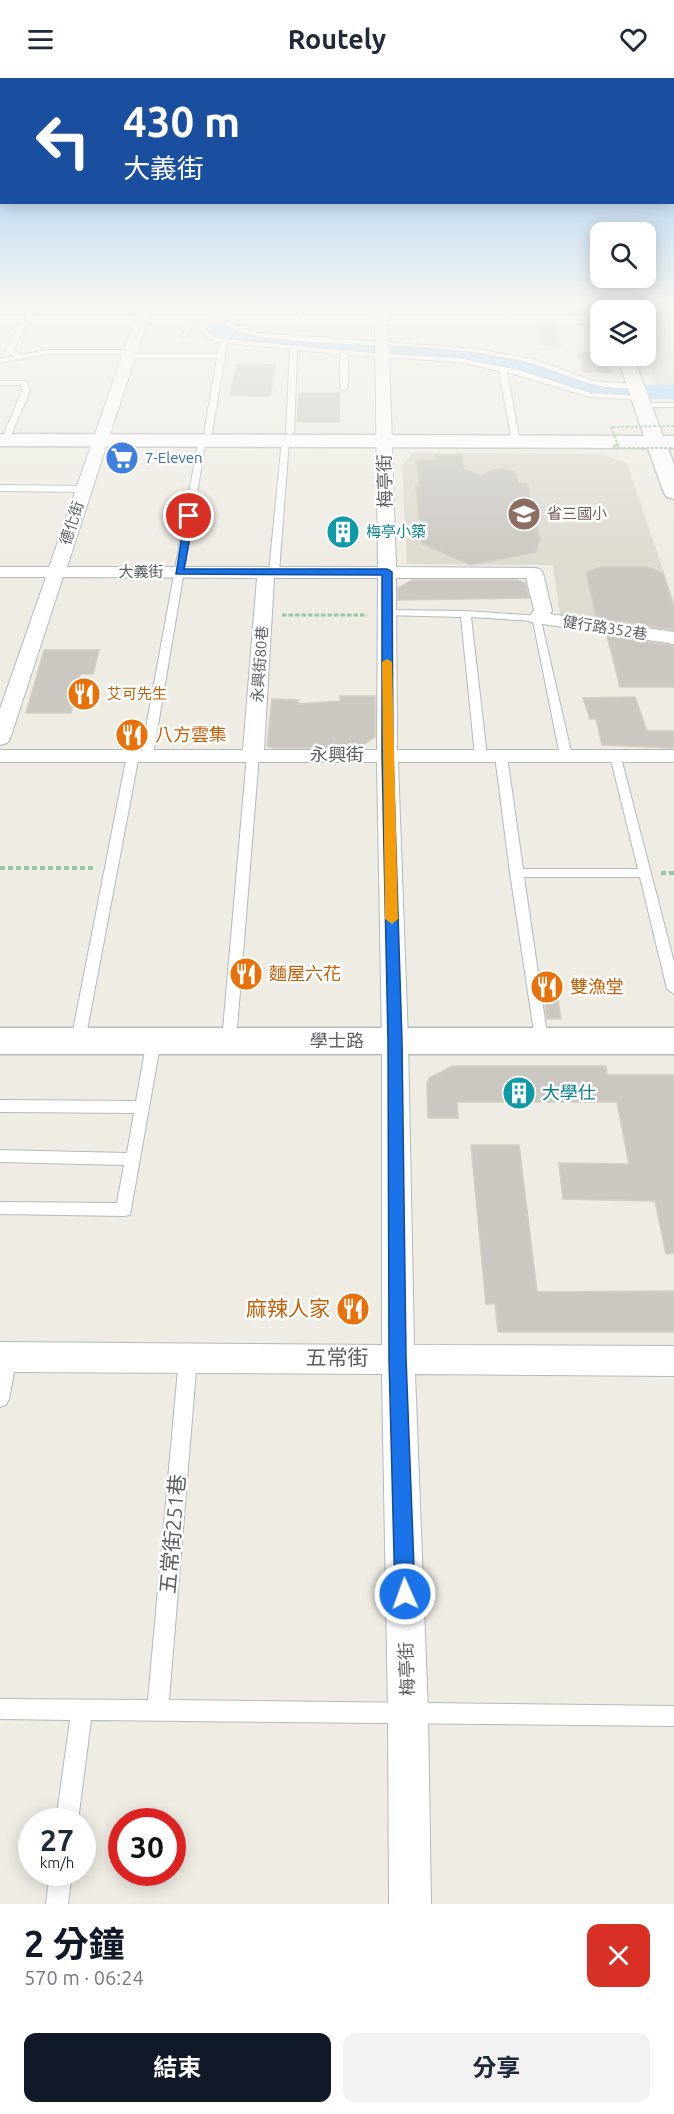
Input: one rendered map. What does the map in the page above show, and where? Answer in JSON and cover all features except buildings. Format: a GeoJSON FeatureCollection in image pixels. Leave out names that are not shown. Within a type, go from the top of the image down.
{"type":"FeatureCollection","features":[{"type":"Feature","properties":{"kind":"street","name":"德化街"},"geometry":{"type":"LineString","coordinates":[[0,739],[117,393]]}},
{"type":"Feature","properties":{"kind":"street","name":"梅亭街"},"geometry":{"type":"LineString","coordinates":[[384,393],[387,755],[395,1041],[398,1358],[408,1712],[410,1904]]}},
{"type":"Feature","properties":{"kind":"street"},"geometry":{"type":"LineString","coordinates":[[638,394],[666,440],[674,493]]}},
{"type":"Feature","properties":{"kind":"street"},"geometry":{"type":"LineString","coordinates":[[3,435],[515,437],[666,440]]}},
{"type":"Feature","properties":{"kind":"street","name":"大義街"},"geometry":{"type":"LineString","coordinates":[[0,572],[534,573],[543,610],[537,618]]}},
{"type":"Feature","properties":{"kind":"street","name":"永興街80巷"},"geometry":{"type":"LineString","coordinates":[[253,755],[263,615],[270,572]]}},
{"type":"Feature","properties":{"kind":"street","name":"健行路352巷"},"geometry":{"type":"LineString","coordinates":[[537,618],[674,638]]}},
{"type":"Feature","properties":{"kind":"street","name":"永興街"},"geometry":{"type":"LineString","coordinates":[[0,756],[674,756]]}},
{"type":"Feature","properties":{"kind":"street","name":"學士路"},"geometry":{"type":"LineString","coordinates":[[0,1041],[674,1041]]}},
{"type":"Feature","properties":{"kind":"street","name":"五常街"},"geometry":{"type":"LineString","coordinates":[[4,1357],[674,1361]]}},
{"type":"Feature","properties":{"kind":"lane"},"geometry":{"type":"LineString","coordinates":[[3,435],[25,393]]}},
{"type":"Feature","properties":{"kind":"lane"},"geometry":{"type":"LineString","coordinates":[[78,1041],[111,868],[140,755],[214,393]]}},
{"type":"Feature","properties":{"kind":"lane"},"geometry":{"type":"LineString","coordinates":[[270,572],[290,393]]}},
{"type":"Feature","properties":{"kind":"lane"},"geometry":{"type":"LineString","coordinates":[[507,393],[515,437]]}},
{"type":"Feature","properties":{"kind":"lane"},"geometry":{"type":"LineString","coordinates":[[594,393],[638,394]]}},
{"type":"Feature","properties":{"kind":"lane"},"geometry":{"type":"LineString","coordinates":[[635,393],[674,405]]}},
{"type":"Feature","properties":{"kind":"lane"},"geometry":{"type":"LineString","coordinates":[[0,488],[84,489]]}},
{"type":"Feature","properties":{"kind":"lane"},"geometry":{"type":"LineString","coordinates":[[387,613],[537,618],[566,756]]}},
{"type":"Feature","properties":{"kind":"lane"},"geometry":{"type":"LineString","coordinates":[[466,614],[491,756],[516,873],[541,1041]]}},
{"type":"Feature","properties":{"kind":"lane"},"geometry":{"type":"LineString","coordinates":[[229,1041],[253,755]]}},
{"type":"Feature","properties":{"kind":"lane"},"geometry":{"type":"LineString","coordinates":[[616,756],[674,990]]}},
{"type":"Feature","properties":{"kind":"lane"},"geometry":{"type":"LineString","coordinates":[[516,873],[645,873]]}},
{"type":"Feature","properties":{"kind":"lane"},"geometry":{"type":"LineString","coordinates":[[0,1208],[124,1210],[154,1040]]}},
{"type":"Feature","properties":{"kind":"lane"},"geometry":{"type":"LineString","coordinates":[[0,1106],[142,1107]]}},
{"type":"Feature","properties":{"kind":"lane"},"geometry":{"type":"LineString","coordinates":[[0,1156],[133,1159]]}},
{"type":"Feature","properties":{"kind":"lane"},"geometry":{"type":"LineString","coordinates":[[0,1398],[4,1357]]}},
{"type":"Feature","properties":{"kind":"lane","name":"五常街251巷"},"geometry":{"type":"LineString","coordinates":[[158,1709],[188,1358]]}},
{"type":"Feature","properties":{"kind":"lane"},"geometry":{"type":"LineString","coordinates":[[0,1709],[674,1716]]}},
{"type":"Feature","properties":{"kind":"lane"},"geometry":{"type":"LineString","coordinates":[[70,1808],[82,1710]]}},
{"type":"Feature","properties":{"kind":"lane"},"geometry":{"type":"LineString","coordinates":[[57,1904],[59,1886]]}},
{"type":"Feature","properties":{"kind":"path"},"geometry":{"type":"LineString","coordinates":[[666,440],[619,448],[611,427],[674,426]]}},
{"type":"Feature","properties":{"kind":"path"},"geometry":{"type":"LineString","coordinates":[[263,615],[378,615],[387,613]]}},
{"type":"Feature","properties":{"kind":"path"},"geometry":{"type":"LineString","coordinates":[[0,868],[111,868]]}},
{"type":"Feature","properties":{"kind":"shaded area","name":"省三國小"},"geometry":{"type":"Polygon","coordinates":[[[413,453],[602,454],[627,463],[674,602],[674,624],[660,630],[560,615],[553,565],[407,564],[402,465],[413,453]]]}},
{"type":"Feature","properties":{"kind":"slow traffic"},"geometry":{"type":"LineString","coordinates":[[387,662],[387,755],[392,919]]}},
{"type":"Feature","properties":{"kind":"place","name":"7-Eleven"},"geometry":{"type":"Point","coordinates":[122,458]}},
{"type":"Feature","properties":{"kind":"place","name":"省三國小"},"geometry":{"type":"Point","coordinates":[524,514]}},
{"type":"Feature","properties":{"kind":"place","name":"梅亭小築"},"geometry":{"type":"Point","coordinates":[343,532]}},
{"type":"Feature","properties":{"kind":"place","name":"艾可先生"},"geometry":{"type":"Point","coordinates":[84,694]}},
{"type":"Feature","properties":{"kind":"place","name":"八方雲集"},"geometry":{"type":"Point","coordinates":[132,735]}},
{"type":"Feature","properties":{"kind":"place","name":"麵屋六花"},"geometry":{"type":"Point","coordinates":[246,974]}},
{"type":"Feature","properties":{"kind":"place","name":"雙漁堂"},"geometry":{"type":"Point","coordinates":[547,987]}},
{"type":"Feature","properties":{"kind":"place","name":"大學仕"},"geometry":{"type":"Point","coordinates":[519,1093]}},
{"type":"Feature","properties":{"kind":"place","name":"麻辣人家"},"geometry":{"type":"Point","coordinates":[353,1309]}},
{"type":"Feature","properties":{"kind":"route"},"geometry":{"type":"LineString","coordinates":[[189,516],[179,572],[387,572],[387,755],[395,1041],[398,1358],[405,1594]]}}]}
